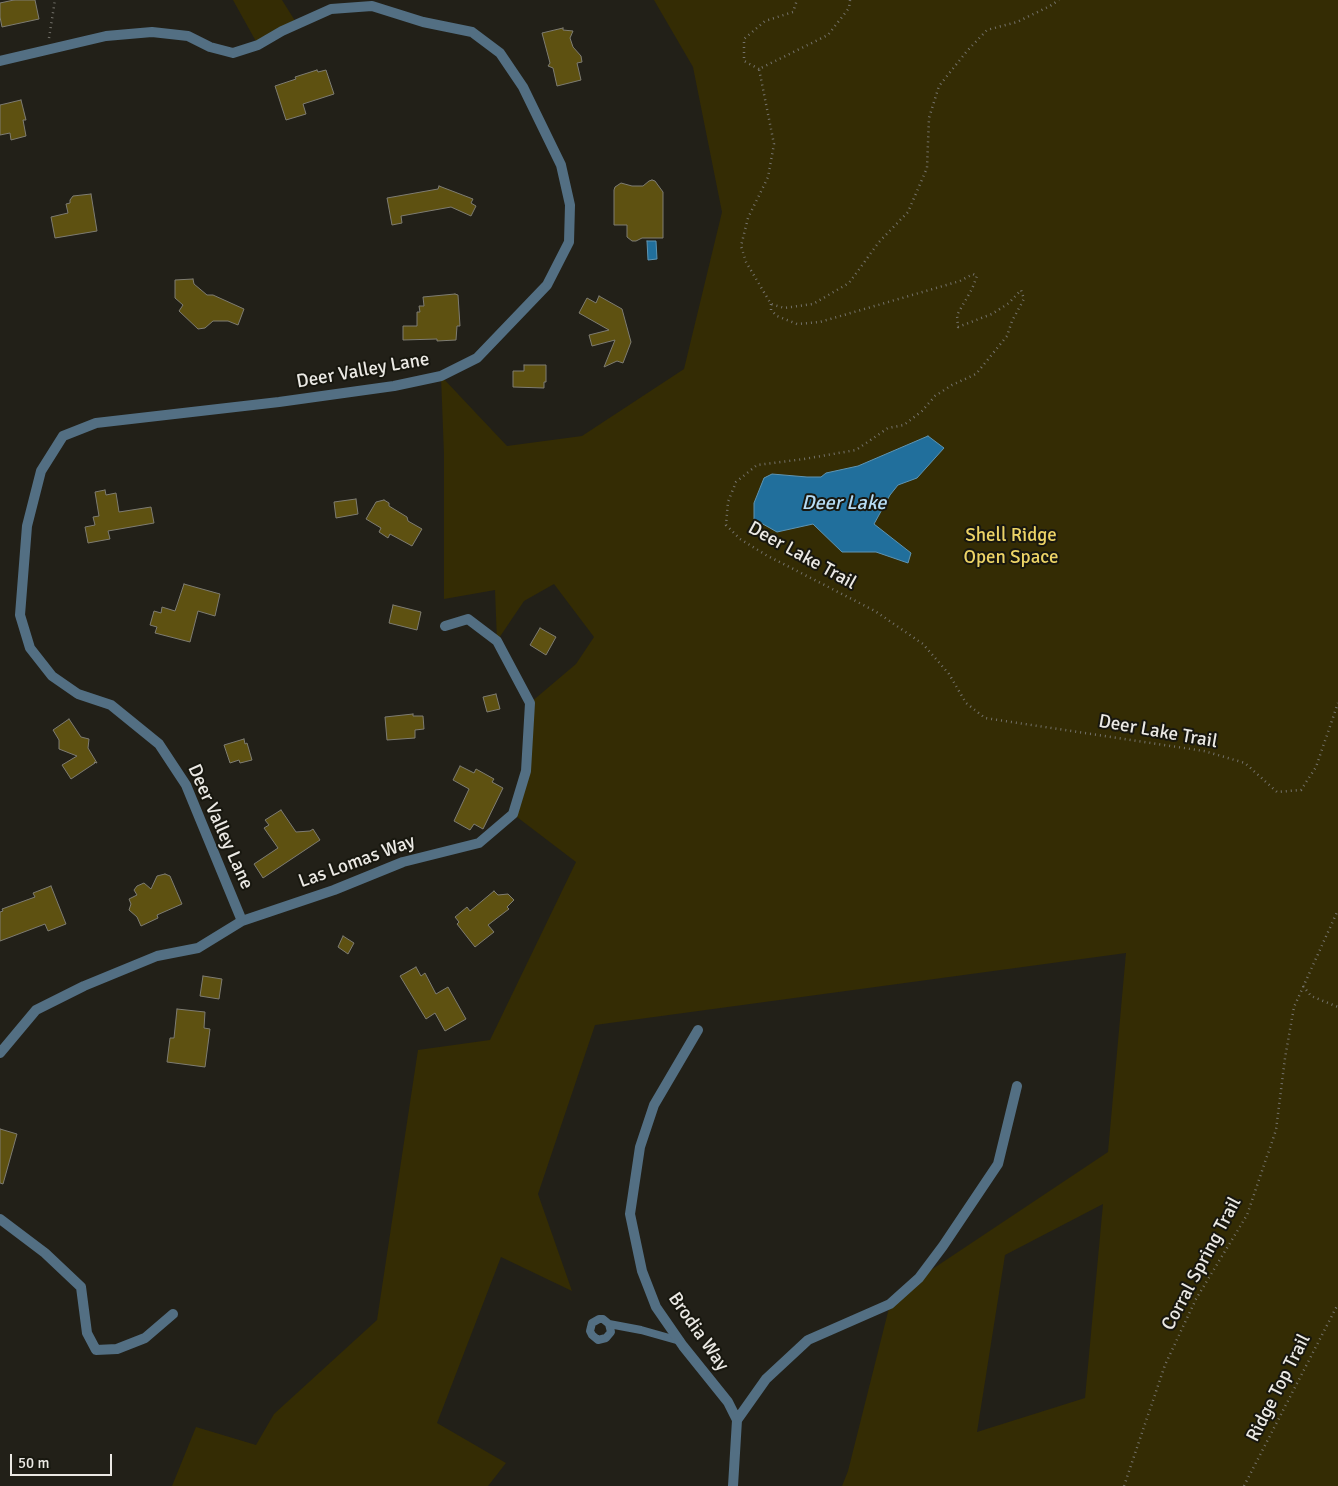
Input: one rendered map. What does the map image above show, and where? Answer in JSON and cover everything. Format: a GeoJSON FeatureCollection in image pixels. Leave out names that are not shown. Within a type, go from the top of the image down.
{"type":"FeatureCollection","features":[{"type":"Feature","properties":{"kind":"street","name":"Deer Valley Lane"},"geometry":{"type":"LineString","coordinates":[[0,61],[106,36],[152,32],[188,36],[210,48],[233,53],[258,45],[282,31],[331,9],[372,6],[423,22],[472,32],[500,53],[523,87],[561,165],[570,205],[569,242],[547,285],[477,358],[441,376],[394,386],[96,424],[63,436],[41,471],[27,526],[20,615],[30,648],[52,676],[78,694],[111,706],[160,744],[186,785],[242,921]]}},
{"type":"Feature","properties":{"kind":"street","name":"Las Lomas Way"},"geometry":{"type":"LineString","coordinates":[[0,1053],[36,1010],[84,986],[157,956],[198,948],[242,921],[334,890],[403,862],[479,842],[513,814],[526,771],[530,703],[497,641],[468,619],[445,626]]}},
{"type":"Feature","properties":{"kind":"street","name":"Brodia Way"},"geometry":{"type":"LineString","coordinates":[[698,1030],[654,1105],[640,1147],[630,1214],[642,1271],[656,1307],[728,1402],[737,1420]]}},
{"type":"Feature","properties":{"kind":"street"},"geometry":{"type":"LineString","coordinates":[[733,1486],[737,1420],[766,1379],[808,1340],[890,1304],[919,1278],[998,1164],[1017,1086]]}},
{"type":"Feature","properties":{"kind":"street"},"geometry":{"type":"LineString","coordinates":[[0,1219],[45,1253],[81,1288],[87,1333],[96,1350],[117,1349],[145,1338],[173,1314]]}},
{"type":"Feature","properties":{"kind":"lane"},"geometry":{"type":"LineString","coordinates":[[609,1324],[680,1341]]}},
{"type":"Feature","properties":{"kind":"path"},"geometry":{"type":"LineString","coordinates":[[48,50],[50,24],[56,0]]}},
{"type":"Feature","properties":{"kind":"path"},"geometry":{"type":"LineString","coordinates":[[797,0],[793,12],[765,21],[744,39],[744,61],[758,69],[774,144],[768,177],[748,218],[741,246],[746,262],[771,304],[784,308],[813,304],[849,283],[879,242],[908,212],[927,168],[929,118],[939,86],[967,51],[987,30],[1017,22],[1059,0]]}},
{"type":"Feature","properties":{"kind":"path"},"geometry":{"type":"LineString","coordinates":[[758,69],[828,35],[848,8],[850,0]]}},
{"type":"Feature","properties":{"kind":"path","name":"Deer Lake Trail"},"geometry":{"type":"LineString","coordinates":[[771,304],[771,310],[777,316],[797,324],[820,322],[960,281],[972,274],[976,276],[972,289],[957,315],[958,327],[992,314],[1009,303],[1021,290],[1024,299],[1007,336],[976,374],[934,396],[922,410],[904,425],[888,428],[856,450],[804,460],[757,465],[736,482],[728,502],[726,525],[740,539],[766,555],[875,611],[924,644],[949,674],[966,703],[985,718],[1204,751],[1245,763],[1277,792],[1301,790],[1316,767],[1338,703]]}},
{"type":"Feature","properties":{"kind":"path","name":"Corral Spring Trail"},"geometry":{"type":"LineString","coordinates":[[1124,1486],[1165,1365],[1196,1299],[1248,1215],[1276,1130],[1294,1006],[1338,910]]}},
{"type":"Feature","properties":{"kind":"path"},"geometry":{"type":"LineString","coordinates":[[1303,986],[1311,996],[1338,1007]]}},
{"type":"Feature","properties":{"kind":"path","name":"Ridge Top Trail"},"geometry":{"type":"LineString","coordinates":[[1244,1486],[1338,1304]]}},
{"type":"Feature","properties":{"kind":"green space"},"geometry":{"type":"Polygon","coordinates":[[[233,0],[282,0],[297,24],[258,45],[233,0]]]}},
{"type":"Feature","properties":{"kind":"green space","name":"Shell Ridge Open Space"},"geometry":{"type":"Polygon","coordinates":[[[654,0],[1338,0],[1338,1486],[842,1486],[848,1471],[890,1304],[919,1278],[1108,1152],[1126,953],[595,1025],[538,1194],[572,1291],[501,1257],[437,1423],[506,1463],[488,1486],[172,1486],[196,1427],[256,1445],[274,1414],[377,1320],[418,1050],[490,1040],[576,862],[513,814],[526,771],[530,703],[576,664],[594,637],[554,584],[524,601],[497,641],[495,590],[444,599],[444,454],[441,376],[507,446],[582,436],[684,369],[722,212],[693,67],[654,0]],[[1103,1204],[1005,1255],[977,1432],[1085,1398],[1103,1204]]]}},
{"type":"Feature","properties":{"kind":"water"},"geometry":{"type":"Polygon","coordinates":[[[647,241],[656,241],[657,259],[648,260],[647,241]]]}},
{"type":"Feature","properties":{"kind":"water","name":"Deer Lake"},"geometry":{"type":"Polygon","coordinates":[[[928,436],[944,448],[917,478],[898,485],[890,495],[874,524],[911,553],[908,563],[876,552],[842,552],[813,524],[777,532],[754,519],[754,503],[764,478],[772,474],[821,477],[826,473],[858,466],[928,436]]]}},
{"type":"Feature","properties":{"kind":"building"},"geometry":{"type":"Polygon","coordinates":[[[14,0],[35,0],[39,19],[2,27],[0,3],[14,0]]]}},
{"type":"Feature","properties":{"kind":"building"},"geometry":{"type":"Polygon","coordinates":[[[563,28],[563,30],[573,31],[570,38],[573,47],[581,56],[582,62],[577,63],[581,80],[557,86],[553,68],[548,66],[550,63],[542,33],[563,28]]]}},
{"type":"Feature","properties":{"kind":"building"},"geometry":{"type":"Polygon","coordinates":[[[317,70],[318,72],[326,70],[334,94],[303,104],[306,114],[286,120],[275,86],[317,70]]]}},
{"type":"Feature","properties":{"kind":"building"},"geometry":{"type":"Polygon","coordinates":[[[21,100],[26,120],[23,120],[26,136],[11,140],[10,133],[0,135],[0,105],[21,100]]]}},
{"type":"Feature","properties":{"kind":"building"},"geometry":{"type":"Polygon","coordinates":[[[652,180],[655,181],[663,192],[663,238],[642,238],[632,241],[627,237],[627,225],[614,225],[614,190],[621,183],[643,186],[652,180]]]}},
{"type":"Feature","properties":{"kind":"building"},"geometry":{"type":"Polygon","coordinates":[[[439,186],[473,199],[471,203],[476,206],[471,216],[451,207],[401,216],[402,223],[392,225],[387,198],[438,189],[439,186]]]}},
{"type":"Feature","properties":{"kind":"building"},"geometry":{"type":"Polygon","coordinates":[[[91,194],[97,231],[55,238],[51,217],[68,213],[66,204],[70,203],[73,196],[91,194]]]}},
{"type":"Feature","properties":{"kind":"building"},"geometry":{"type":"Polygon","coordinates":[[[193,279],[194,284],[207,295],[213,295],[244,309],[238,325],[228,321],[213,321],[205,328],[198,329],[179,311],[183,305],[175,298],[175,280],[193,279]]]}},
{"type":"Feature","properties":{"kind":"building"},"geometry":{"type":"Polygon","coordinates":[[[458,295],[460,326],[457,326],[456,340],[403,340],[403,326],[417,326],[417,312],[420,312],[419,306],[424,306],[423,297],[458,295]]]}},
{"type":"Feature","properties":{"kind":"building"},"geometry":{"type":"Polygon","coordinates":[[[599,296],[622,309],[631,342],[623,363],[617,361],[604,367],[615,340],[592,346],[589,335],[609,330],[579,313],[587,298],[596,303],[599,296]]]}},
{"type":"Feature","properties":{"kind":"building"},"geometry":{"type":"Polygon","coordinates":[[[524,365],[546,365],[544,388],[513,387],[513,371],[524,371],[524,365]]]}},
{"type":"Feature","properties":{"kind":"building"},"geometry":{"type":"Polygon","coordinates":[[[105,490],[106,495],[116,493],[119,512],[151,507],[154,523],[108,531],[110,539],[88,543],[85,527],[95,525],[93,517],[99,516],[95,492],[105,490]]]}},
{"type":"Feature","properties":{"kind":"building"},"geometry":{"type":"Polygon","coordinates":[[[356,499],[358,514],[336,518],[334,502],[356,499]]]}},
{"type":"Feature","properties":{"kind":"building"},"geometry":{"type":"Polygon","coordinates":[[[384,500],[389,503],[389,506],[407,517],[408,521],[422,529],[412,546],[390,534],[388,538],[379,532],[381,528],[366,519],[376,502],[384,500]]]}},
{"type":"Feature","properties":{"kind":"building"},"geometry":{"type":"Polygon","coordinates":[[[184,584],[220,594],[215,616],[198,611],[190,642],[155,633],[157,627],[150,625],[154,611],[161,613],[162,607],[175,611],[184,584]]]}},
{"type":"Feature","properties":{"kind":"building"},"geometry":{"type":"Polygon","coordinates":[[[393,605],[421,612],[417,630],[389,623],[393,605]]]}},
{"type":"Feature","properties":{"kind":"building"},"geometry":{"type":"Polygon","coordinates":[[[540,628],[556,637],[546,655],[530,645],[540,628]]]}},
{"type":"Feature","properties":{"kind":"building"},"geometry":{"type":"Polygon","coordinates":[[[496,694],[500,709],[487,712],[483,697],[496,694]]]}},
{"type":"Feature","properties":{"kind":"building"},"geometry":{"type":"Polygon","coordinates":[[[413,714],[413,716],[423,716],[424,729],[415,730],[415,738],[387,740],[385,717],[413,714]]]}},
{"type":"Feature","properties":{"kind":"building"},"geometry":{"type":"Polygon","coordinates":[[[69,719],[81,737],[89,739],[88,748],[97,763],[94,762],[71,779],[62,765],[77,756],[59,749],[59,740],[53,730],[69,719]]]}},
{"type":"Feature","properties":{"kind":"building"},"geometry":{"type":"Polygon","coordinates":[[[244,739],[252,760],[240,763],[239,760],[230,763],[224,745],[244,739]]]}},
{"type":"Feature","properties":{"kind":"building"},"geometry":{"type":"Polygon","coordinates":[[[460,766],[474,773],[476,769],[494,779],[492,782],[503,788],[483,829],[474,824],[470,830],[454,821],[469,789],[453,780],[460,766]]]}},
{"type":"Feature","properties":{"kind":"building"},"geometry":{"type":"Polygon","coordinates":[[[281,810],[296,832],[313,829],[320,840],[263,878],[254,864],[278,848],[264,828],[269,825],[265,820],[281,810]]]}},
{"type":"Feature","properties":{"kind":"building"},"geometry":{"type":"Polygon","coordinates":[[[165,874],[170,876],[182,904],[157,915],[158,918],[141,926],[137,917],[129,910],[131,904],[129,899],[137,895],[134,890],[137,886],[144,883],[151,889],[157,876],[165,874]]]}},
{"type":"Feature","properties":{"kind":"building"},"geometry":{"type":"Polygon","coordinates":[[[51,886],[66,924],[48,931],[45,924],[0,941],[0,912],[3,911],[2,909],[35,897],[33,893],[51,886]]]}},
{"type":"Feature","properties":{"kind":"building"},"geometry":{"type":"Polygon","coordinates":[[[494,891],[498,895],[508,894],[514,900],[507,907],[509,909],[488,925],[494,932],[475,947],[457,924],[459,922],[455,917],[467,907],[470,911],[494,891]]]}},
{"type":"Feature","properties":{"kind":"building"},"geometry":{"type":"Polygon","coordinates":[[[343,936],[354,943],[348,954],[338,947],[343,936]]]}},
{"type":"Feature","properties":{"kind":"building"},"geometry":{"type":"Polygon","coordinates":[[[416,967],[421,976],[425,973],[436,994],[448,987],[466,1019],[445,1031],[435,1013],[426,1019],[400,976],[416,967]]]}},
{"type":"Feature","properties":{"kind":"building"},"geometry":{"type":"Polygon","coordinates":[[[203,976],[222,979],[219,999],[200,996],[203,976]]]}},
{"type":"Feature","properties":{"kind":"building"},"geometry":{"type":"Polygon","coordinates":[[[177,1009],[205,1012],[204,1028],[210,1029],[205,1067],[167,1062],[170,1038],[174,1038],[177,1009]]]}},
{"type":"Feature","properties":{"kind":"building"},"geometry":{"type":"Polygon","coordinates":[[[0,1129],[17,1134],[3,1184],[0,1183],[0,1129]]]}}]}
